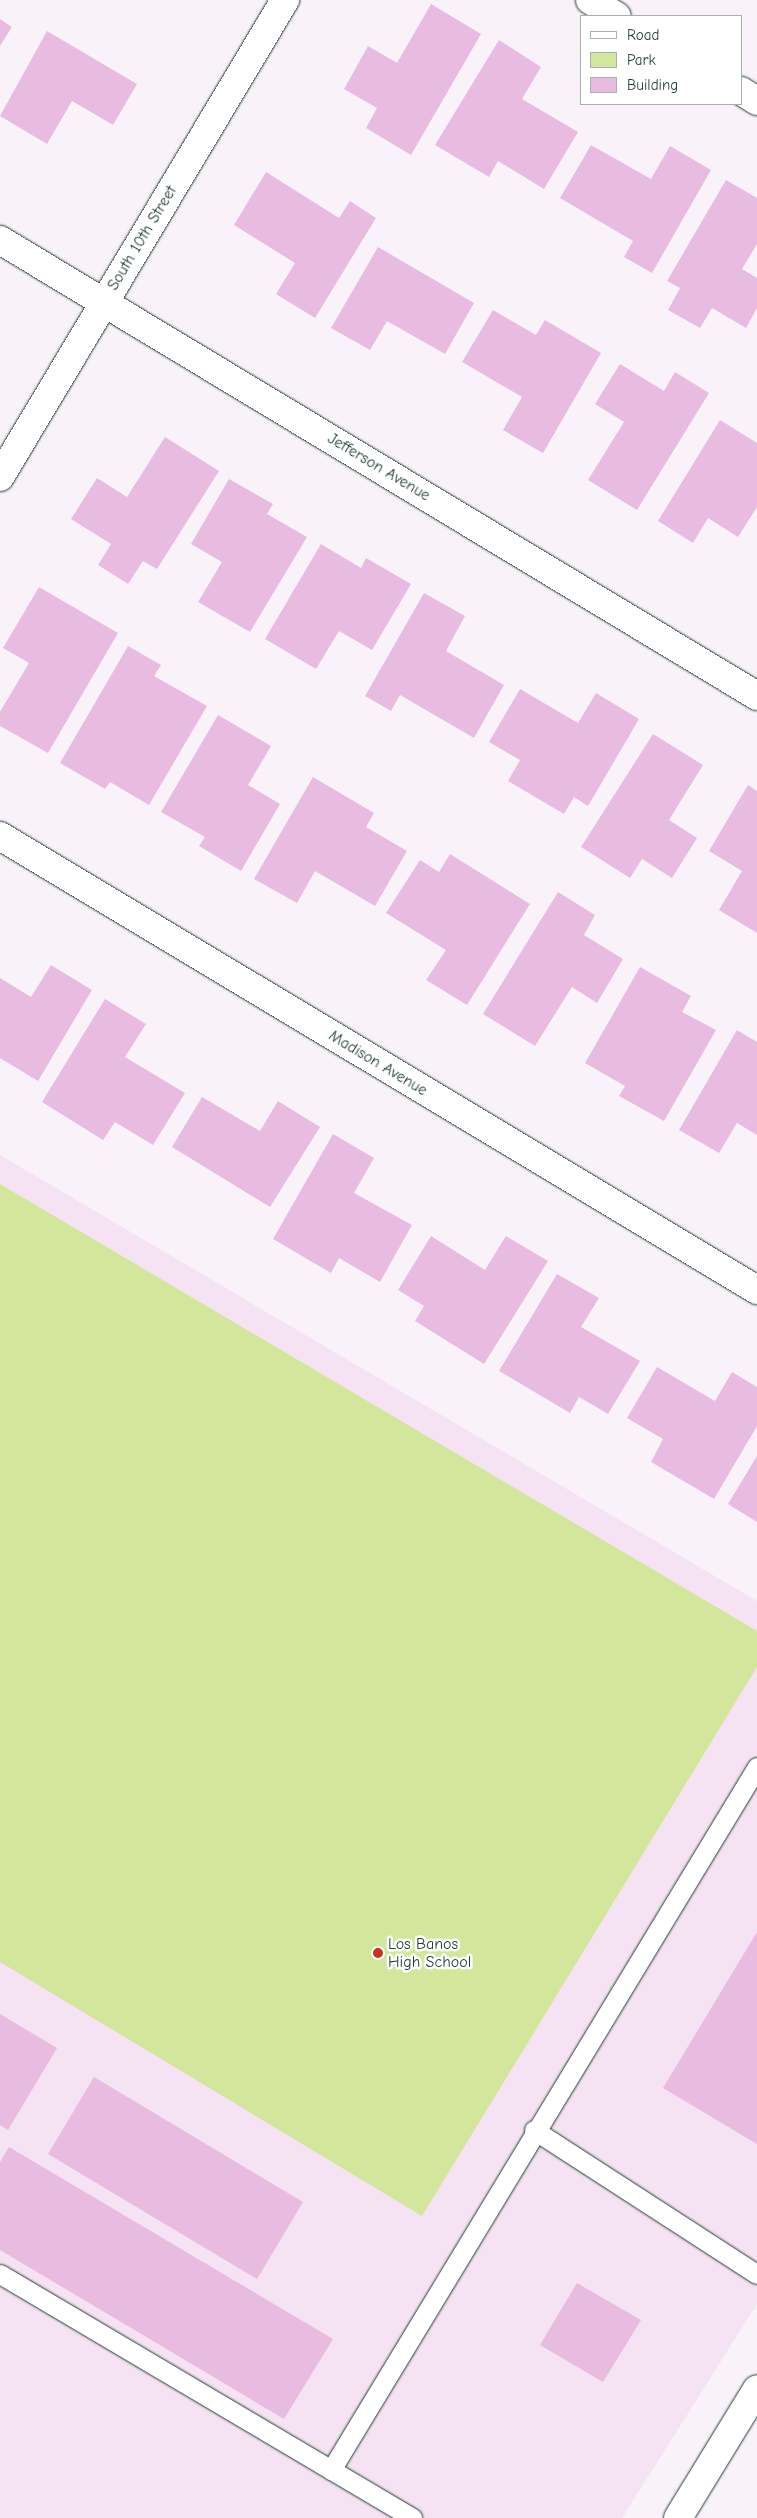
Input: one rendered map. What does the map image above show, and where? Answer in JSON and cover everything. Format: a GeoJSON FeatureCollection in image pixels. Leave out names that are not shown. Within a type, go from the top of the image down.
{"type":"FeatureCollection","features":[{"type":"Feature","properties":{"kind":"street","name":"South 10th Street"},"geometry":{"type":"LineString","coordinates":[[0,477],[285,0]]}},
{"type":"Feature","properties":{"kind":"street"},"geometry":{"type":"LineString","coordinates":[[590,0],[615,15]]}},
{"type":"Feature","properties":{"kind":"street"},"geometry":{"type":"LineString","coordinates":[[742,92],[757,101]]}},
{"type":"Feature","properties":{"kind":"street","name":"Jefferson Avenue"},"geometry":{"type":"LineString","coordinates":[[0,240],[757,696]]}},
{"type":"Feature","properties":{"kind":"street","name":"Madison Avenue"},"geometry":{"type":"LineString","coordinates":[[0,836],[757,1290]]}},
{"type":"Feature","properties":{"kind":"street"},"geometry":{"type":"LineString","coordinates":[[678,2518],[757,2389]]}},
{"type":"Feature","properties":{"kind":"lane"},"geometry":{"type":"LineString","coordinates":[[331,2470],[534,2130],[757,1767]]}},
{"type":"Feature","properties":{"kind":"lane"},"geometry":{"type":"LineString","coordinates":[[534,2130],[757,2274]]}},
{"type":"Feature","properties":{"kind":"lane"},"geometry":{"type":"LineString","coordinates":[[0,2274],[412,2518]]}},
{"type":"Feature","properties":{"kind":"shaded area","name":"Los Banos High School"},"geometry":{"type":"Polygon","coordinates":[[[0,1155],[757,1601],[757,2304],[622,2518],[0,2518],[0,1155]]]}},
{"type":"Feature","properties":{"kind":"green space"},"geometry":{"type":"Polygon","coordinates":[[[0,1184],[757,1631],[757,1667],[422,2216],[0,1962],[0,1184]]]}},
{"type":"Feature","properties":{"kind":"building"},"geometry":{"type":"Polygon","coordinates":[[[431,4],[481,34],[411,155],[366,128],[377,108],[344,89],[368,46],[397,63],[431,4]]]}},
{"type":"Feature","properties":{"kind":"building"},"geometry":{"type":"Polygon","coordinates":[[[0,19],[12,27],[0,46],[0,19]]]}},
{"type":"Feature","properties":{"kind":"building"},"geometry":{"type":"Polygon","coordinates":[[[47,31],[137,84],[113,125],[72,101],[47,144],[0,116],[47,31]]]}},
{"type":"Feature","properties":{"kind":"building"},"geometry":{"type":"Polygon","coordinates":[[[499,40],[541,67],[522,99],[578,132],[544,189],[498,161],[489,177],[435,145],[499,40]]]}},
{"type":"Feature","properties":{"kind":"building"},"geometry":{"type":"Polygon","coordinates":[[[591,145],[651,179],[670,146],[711,170],[652,273],[624,257],[633,241],[560,198],[591,145]]]}},
{"type":"Feature","properties":{"kind":"building"},"geometry":{"type":"Polygon","coordinates":[[[266,172],[339,218],[350,201],[376,218],[315,318],[276,294],[295,263],[234,225],[266,172]]]}},
{"type":"Feature","properties":{"kind":"building"},"geometry":{"type":"Polygon","coordinates":[[[726,180],[757,198],[757,244],[742,269],[757,278],[757,308],[746,328],[712,308],[700,328],[668,310],[680,288],[667,281],[726,180]]]}},
{"type":"Feature","properties":{"kind":"building"},"geometry":{"type":"Polygon","coordinates":[[[378,247],[474,303],[445,354],[387,321],[370,350],[331,328],[378,247]]]}},
{"type":"Feature","properties":{"kind":"building"},"geometry":{"type":"Polygon","coordinates":[[[493,310],[536,335],[545,320],[601,353],[543,453],[503,430],[522,397],[462,362],[493,310]]]}},
{"type":"Feature","properties":{"kind":"building"},"geometry":{"type":"Polygon","coordinates":[[[620,364],[664,391],[675,372],[709,393],[637,510],[588,480],[624,422],[595,404],[620,364]]]}},
{"type":"Feature","properties":{"kind":"building"},"geometry":{"type":"Polygon","coordinates":[[[720,420],[757,443],[757,507],[738,537],[708,518],[693,543],[658,521],[720,420]]]}},
{"type":"Feature","properties":{"kind":"building"},"geometry":{"type":"Polygon","coordinates":[[[165,437],[219,471],[157,569],[143,561],[128,584],[98,565],[111,544],[71,519],[97,478],[127,497],[165,437]]]}},
{"type":"Feature","properties":{"kind":"building"},"geometry":{"type":"Polygon","coordinates":[[[229,479],[273,504],[267,514],[307,537],[250,632],[198,602],[222,562],[191,544],[229,479]]]}},
{"type":"Feature","properties":{"kind":"building"},"geometry":{"type":"Polygon","coordinates":[[[321,544],[361,568],[366,558],[411,584],[372,650],[339,631],[316,669],[265,639],[321,544]]]}},
{"type":"Feature","properties":{"kind":"building"},"geometry":{"type":"Polygon","coordinates":[[[39,587],[118,633],[48,753],[0,726],[0,712],[29,663],[3,648],[39,587]]]}},
{"type":"Feature","properties":{"kind":"building"},"geometry":{"type":"Polygon","coordinates":[[[424,593],[465,616],[446,651],[504,685],[474,738],[400,695],[391,711],[365,696],[424,593]]]}},
{"type":"Feature","properties":{"kind":"building"},"geometry":{"type":"Polygon","coordinates":[[[128,646],[161,665],[154,676],[207,706],[149,805],[110,782],[105,789],[60,763],[128,646]]]}},
{"type":"Feature","properties":{"kind":"building"},"geometry":{"type":"Polygon","coordinates":[[[520,689],[578,723],[596,693],[639,719],[588,806],[574,797],[564,814],[508,781],[520,760],[489,742],[520,689]]]}},
{"type":"Feature","properties":{"kind":"building"},"geometry":{"type":"Polygon","coordinates":[[[218,715],[271,746],[248,785],[280,804],[241,871],[199,846],[205,837],[161,812],[218,715]]]}},
{"type":"Feature","properties":{"kind":"building"},"geometry":{"type":"Polygon","coordinates":[[[653,734],[703,765],[669,820],[697,838],[672,878],[642,859],[630,878],[581,847],[653,734]]]}},
{"type":"Feature","properties":{"kind":"building"},"geometry":{"type":"Polygon","coordinates":[[[313,777],[374,813],[366,827],[407,851],[375,906],[315,871],[297,903],[254,879],[313,777]]]}},
{"type":"Feature","properties":{"kind":"building"},"geometry":{"type":"Polygon","coordinates":[[[748,785],[757,791],[757,933],[719,910],[742,871],[709,851],[748,785]]]}},
{"type":"Feature","properties":{"kind":"building"},"geometry":{"type":"Polygon","coordinates":[[[450,854],[530,904],[467,1005],[426,980],[446,950],[386,913],[420,860],[439,872],[450,854]]]}},
{"type":"Feature","properties":{"kind":"building"},"geometry":{"type":"Polygon","coordinates":[[[558,892],[595,915],[584,935],[623,959],[597,1003],[572,987],[535,1046],[483,1014],[558,892]]]}},
{"type":"Feature","properties":{"kind":"building"},"geometry":{"type":"Polygon","coordinates":[[[51,965],[92,990],[38,1081],[0,1058],[0,978],[31,997],[51,965]]]}},
{"type":"Feature","properties":{"kind":"building"},"geometry":{"type":"Polygon","coordinates":[[[640,967],[691,996],[682,1012],[716,1030],[664,1121],[619,1096],[625,1086],[585,1063],[640,967]]]}},
{"type":"Feature","properties":{"kind":"building"},"geometry":{"type":"Polygon","coordinates":[[[105,999],[146,1024],[125,1057],[185,1093],[153,1145],[115,1122],[103,1140],[42,1102],[105,999]]]}},
{"type":"Feature","properties":{"kind":"building"},"geometry":{"type":"Polygon","coordinates":[[[737,1030],[757,1042],[757,1135],[737,1123],[719,1153],[679,1130],[737,1030]]]}},
{"type":"Feature","properties":{"kind":"building"},"geometry":{"type":"Polygon","coordinates":[[[202,1097],[260,1131],[278,1101],[320,1127],[270,1207],[172,1147],[202,1097]]]}},
{"type":"Feature","properties":{"kind":"building"},"geometry":{"type":"Polygon","coordinates":[[[333,1134],[374,1158],[354,1193],[412,1225],[380,1282],[339,1258],[331,1273],[273,1239],[333,1134]]]}},
{"type":"Feature","properties":{"kind":"building"},"geometry":{"type":"Polygon","coordinates":[[[431,1236],[485,1270],[506,1236],[548,1261],[484,1364],[415,1321],[424,1306],[398,1290],[431,1236]]]}},
{"type":"Feature","properties":{"kind":"building"},"geometry":{"type":"Polygon","coordinates":[[[557,1274],[599,1298],[581,1327],[640,1361],[608,1414],[579,1397],[570,1413],[499,1371],[557,1274]]]}},
{"type":"Feature","properties":{"kind":"building"},"geometry":{"type":"Polygon","coordinates":[[[657,1367],[715,1401],[732,1372],[757,1387],[757,1426],[714,1499],[651,1462],[663,1439],[627,1418],[657,1367]]]}},
{"type":"Feature","properties":{"kind":"building"},"geometry":{"type":"Polygon","coordinates":[[[757,1456],[757,1522],[728,1504],[757,1456]]]}},
{"type":"Feature","properties":{"kind":"building"},"geometry":{"type":"Polygon","coordinates":[[[757,1932],[757,2144],[663,2088],[757,1932]]]}},
{"type":"Feature","properties":{"kind":"building"},"geometry":{"type":"Polygon","coordinates":[[[0,2014],[57,2048],[8,2130],[0,2125],[0,2014]]]}},
{"type":"Feature","properties":{"kind":"building"},"geometry":{"type":"Polygon","coordinates":[[[94,2077],[303,2202],[257,2279],[48,2154],[94,2077]]]}},
{"type":"Feature","properties":{"kind":"building"},"geometry":{"type":"Polygon","coordinates":[[[9,2147],[333,2339],[284,2419],[0,2250],[0,2162],[9,2147]]]}},
{"type":"Feature","properties":{"kind":"building"},"geometry":{"type":"Polygon","coordinates":[[[577,2283],[641,2320],[603,2382],[540,2345],[577,2283]]]}},
{"type":"Feature","properties":{"kind":"place","name":"Los Banos High School"},"geometry":{"type":"Point","coordinates":[378,1953]}}]}
